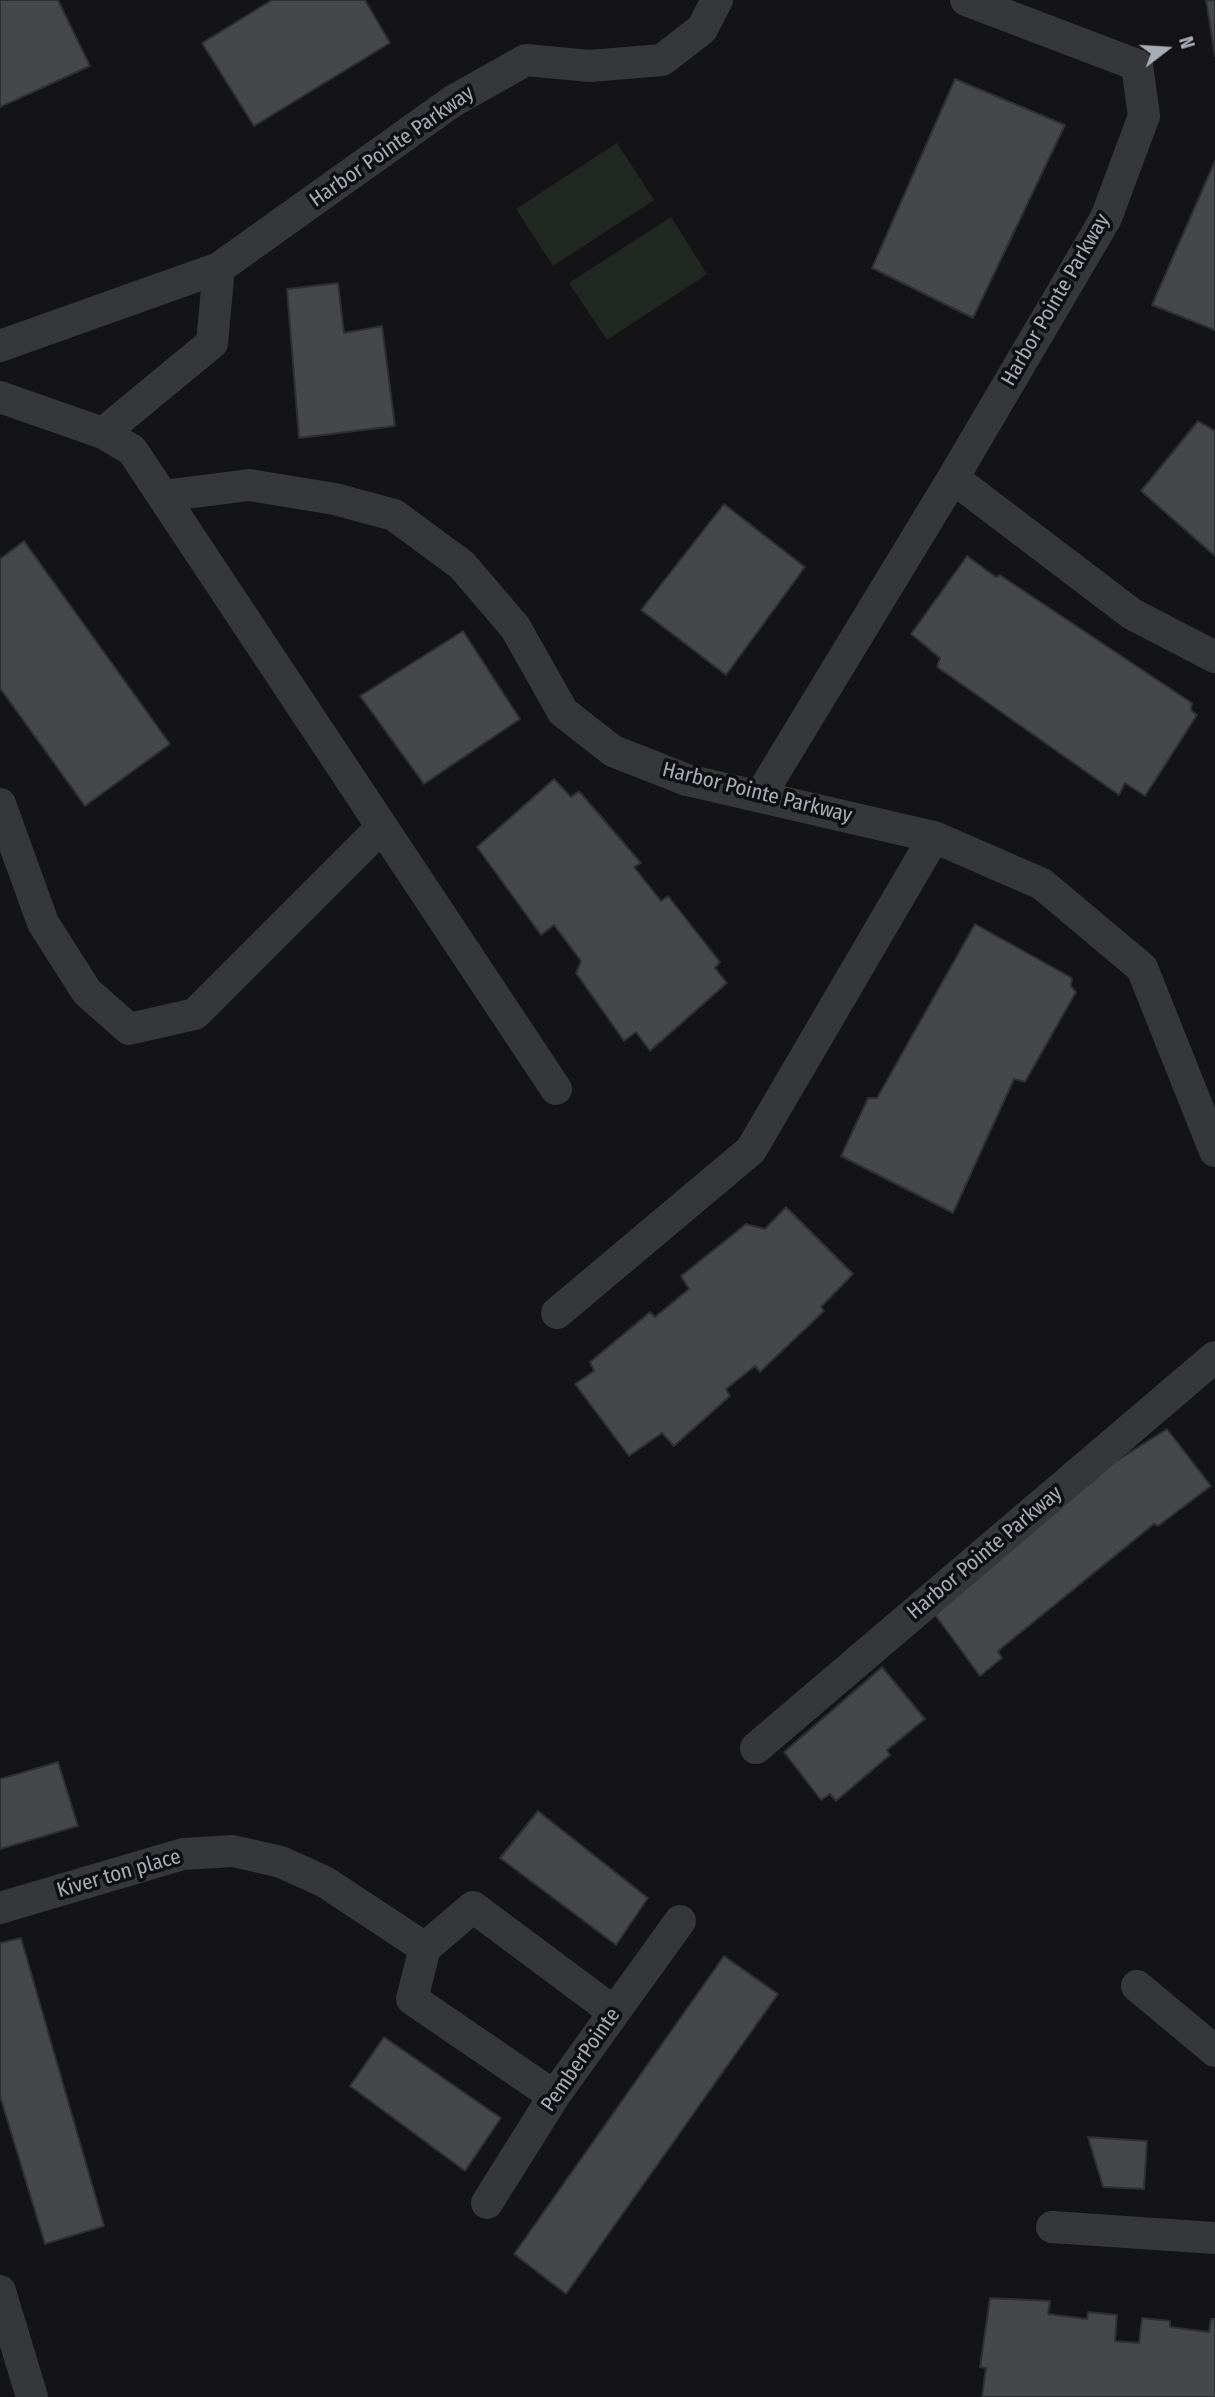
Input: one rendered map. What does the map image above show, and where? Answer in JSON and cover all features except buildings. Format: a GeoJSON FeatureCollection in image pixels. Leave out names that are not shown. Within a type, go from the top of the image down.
{"type":"FeatureCollection","features":[{"type":"Feature","properties":{"kind":"street","name":"Harbor Pointe Parkway"},"geometry":{"type":"LineString","coordinates":[[0,346],[219,268],[453,101],[526,60],[590,66],[662,60],[702,29],[717,0]]}},
{"type":"Feature","properties":{"kind":"street","name":"Harbor Pointe Parkway"},"geometry":{"type":"LineString","coordinates":[[953,478],[1105,218],[1144,116],[1137,65],[966,0]]}},
{"type":"Feature","properties":{"kind":"street"},"geometry":{"type":"LineString","coordinates":[[103,433],[212,343],[219,268]]}},
{"type":"Feature","properties":{"kind":"street"},"geometry":{"type":"LineString","coordinates":[[0,397],[103,433],[132,450],[556,1089]]}},
{"type":"Feature","properties":{"kind":"street"},"geometry":{"type":"LineString","coordinates":[[760,796],[953,478],[1132,614],[1215,657]]}},
{"type":"Feature","properties":{"kind":"street","name":"Harbor Pointe Parkway"},"geometry":{"type":"LineString","coordinates":[[163,496],[249,485],[335,499],[394,516],[462,565],[515,628],[563,712],[612,751],[687,779],[934,837],[1042,884],[1142,968],[1215,1151]]}},
{"type":"Feature","properties":{"kind":"street"},"geometry":{"type":"LineString","coordinates":[[0,804],[43,923],[87,992],[129,1029],[195,1014],[382,827]]}},
{"type":"Feature","properties":{"kind":"street"},"geometry":{"type":"LineString","coordinates":[[557,1313],[751,1150],[934,837]]}},
{"type":"Feature","properties":{"kind":"street","name":"Harbor Pointe Parkway"},"geometry":{"type":"LineString","coordinates":[[756,1748],[1215,1357]]}},
{"type":"Feature","properties":{"kind":"street","name":"Kiver ton place"},"geometry":{"type":"LineString","coordinates":[[0,1908],[183,1854],[233,1851],[281,1862],[325,1882],[425,1948]]}},
{"type":"Feature","properties":{"kind":"street"},"geometry":{"type":"LineString","coordinates":[[554,2096],[412,2000],[425,1948],[473,1908],[614,2012]]}},
{"type":"Feature","properties":{"kind":"street","name":"PemberPointe"},"geometry":{"type":"LineString","coordinates":[[487,2203],[554,2096],[680,1921]]}},
{"type":"Feature","properties":{"kind":"street"},"geometry":{"type":"LineString","coordinates":[[1137,1986],[1215,2051]]}},
{"type":"Feature","properties":{"kind":"street"},"geometry":{"type":"LineString","coordinates":[[1052,2227],[1215,2238]]}},
{"type":"Feature","properties":{"kind":"street"},"geometry":{"type":"LineString","coordinates":[[0,2291],[32,2397]]}},
{"type":"Feature","properties":{"kind":"shaded area"},"geometry":{"type":"Polygon","coordinates":[[[617,143],[654,200],[553,266],[516,209],[617,143]]]}},
{"type":"Feature","properties":{"kind":"shaded area"},"geometry":{"type":"Polygon","coordinates":[[[671,217],[707,274],[607,340],[569,283],[671,217]]]}}]}
